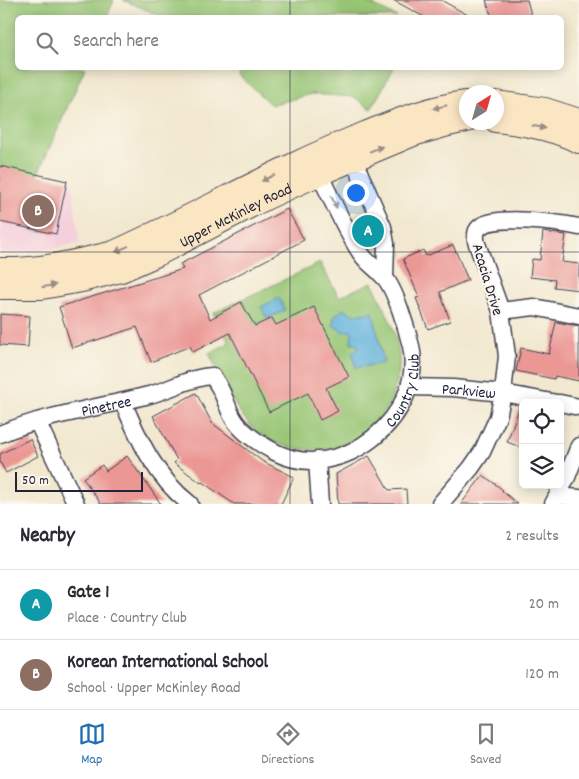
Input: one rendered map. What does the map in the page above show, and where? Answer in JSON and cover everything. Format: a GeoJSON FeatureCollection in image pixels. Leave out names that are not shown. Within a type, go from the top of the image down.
{"type":"FeatureCollection","features":[{"type":"Feature","properties":{"kind":"main road","name":"Upper McKinley Road"},"geometry":{"type":"LineString","coordinates":[[0,270],[20,271],[47,267],[114,253],[349,150],[415,114],[459,104]]}},
{"type":"Feature","properties":{"kind":"main road"},"geometry":{"type":"LineString","coordinates":[[504,104],[545,110],[579,121]]}},
{"type":"Feature","properties":{"kind":"main road"},"geometry":{"type":"LineString","coordinates":[[504,121],[541,127],[563,133],[579,141]]}},
{"type":"Feature","properties":{"kind":"main road","name":"Upper McKinley Road"},"geometry":{"type":"LineString","coordinates":[[349,150],[459,122]]}},
{"type":"Feature","properties":{"kind":"main road","name":"Upper McKinley Road"},"geometry":{"type":"LineString","coordinates":[[0,288],[42,287],[82,280],[121,270],[268,197],[316,165]]}},
{"type":"Feature","properties":{"kind":"street","name":"Country Club"},"geometry":{"type":"LineString","coordinates":[[212,376],[219,385],[233,418],[244,431],[277,453],[298,459],[317,460],[335,458],[353,452],[367,444],[384,428],[397,410],[409,387],[412,368],[411,349],[404,320],[385,277],[386,236],[349,150]]}},
{"type":"Feature","properties":{"kind":"street","name":"Country Club"},"geometry":{"type":"LineString","coordinates":[[316,165],[357,248],[369,265],[385,277]]}},
{"type":"Feature","properties":{"kind":"street","name":"Acacia Drive"},"geometry":{"type":"LineString","coordinates":[[440,504],[482,452],[498,417],[503,393],[507,356],[501,311],[476,241],[476,232],[481,225],[527,220],[555,222],[579,227]]}},
{"type":"Feature","properties":{"kind":"street"},"geometry":{"type":"LineString","coordinates":[[501,311],[534,307],[579,316]]}},
{"type":"Feature","properties":{"kind":"street","name":"Pinetree"},"geometry":{"type":"LineString","coordinates":[[0,434],[37,421],[81,409],[123,402],[164,391],[201,377],[212,376]]}},
{"type":"Feature","properties":{"kind":"street","name":"Parkview"},"geometry":{"type":"LineString","coordinates":[[409,387],[453,388],[503,393],[536,399]]}},
{"type":"Feature","properties":{"kind":"street"},"geometry":{"type":"LineString","coordinates":[[123,402],[138,440],[164,479],[190,504]]}},
{"type":"Feature","properties":{"kind":"street","name":"Parkview"},"geometry":{"type":"LineString","coordinates":[[564,404],[579,407]]}},
{"type":"Feature","properties":{"kind":"street"},"geometry":{"type":"LineString","coordinates":[[37,421],[72,503]]}},
{"type":"Feature","properties":{"kind":"street"},"geometry":{"type":"LineString","coordinates":[[579,446],[555,500],[579,498]]}},
{"type":"Feature","properties":{"kind":"street"},"geometry":{"type":"LineString","coordinates":[[317,460],[320,504]]}},
{"type":"Feature","properties":{"kind":"shaded area"},"geometry":{"type":"Polygon","coordinates":[[[0,167],[37,176],[72,180],[79,243],[46,250],[0,254],[0,167]]]}},
{"type":"Feature","properties":{"kind":"green space"},"geometry":{"type":"Polygon","coordinates":[[[0,0],[114,0],[108,15],[15,15],[15,70],[84,70],[37,176],[0,167],[0,0]]]}},
{"type":"Feature","properties":{"kind":"green space"},"geometry":{"type":"Polygon","coordinates":[[[123,0],[363,0],[393,15],[158,15],[123,0]]]}},
{"type":"Feature","properties":{"kind":"green space"},"geometry":{"type":"Polygon","coordinates":[[[240,70],[393,70],[371,109],[354,97],[311,94],[271,105],[239,75],[240,70]]]}},
{"type":"Feature","properties":{"kind":"green space"},"geometry":{"type":"Polygon","coordinates":[[[320,263],[339,297],[372,282],[395,334],[399,357],[397,380],[393,393],[382,415],[374,425],[354,442],[342,447],[322,450],[301,449],[280,444],[256,431],[239,411],[209,353],[229,343],[213,313],[320,263]]]}},
{"type":"Feature","properties":{"kind":"water"},"geometry":{"type":"Polygon","coordinates":[[[279,298],[285,310],[267,319],[261,307],[279,298]]]}},
{"type":"Feature","properties":{"kind":"water"},"geometry":{"type":"Polygon","coordinates":[[[342,310],[346,310],[354,315],[373,312],[384,363],[356,368],[352,352],[356,351],[358,347],[355,343],[351,343],[352,332],[343,332],[333,325],[334,317],[342,310]]]}},
{"type":"Feature","properties":{"kind":"building"},"geometry":{"type":"Polygon","coordinates":[[[393,0],[441,0],[468,15],[420,15],[393,0]]]}},
{"type":"Feature","properties":{"kind":"building"},"geometry":{"type":"Polygon","coordinates":[[[486,0],[527,0],[531,15],[491,15],[486,0]]]}},
{"type":"Feature","properties":{"kind":"building"},"geometry":{"type":"Polygon","coordinates":[[[0,166],[67,181],[56,234],[0,222],[0,166]]]}},
{"type":"Feature","properties":{"kind":"building"},"geometry":{"type":"Polygon","coordinates":[[[287,209],[304,240],[199,295],[210,319],[241,302],[255,326],[272,318],[276,325],[314,307],[349,377],[326,388],[338,411],[320,420],[308,393],[269,412],[230,333],[193,352],[190,346],[151,362],[137,327],[72,348],[59,307],[183,269],[180,264],[287,209]]]}},
{"type":"Feature","properties":{"kind":"building"},"geometry":{"type":"Polygon","coordinates":[[[369,220],[375,238],[365,242],[358,225],[369,220]]]}},
{"type":"Feature","properties":{"kind":"building"},"geometry":{"type":"Polygon","coordinates":[[[543,232],[566,235],[562,262],[579,264],[579,290],[554,287],[555,280],[530,277],[532,259],[540,260],[543,232]]]}},
{"type":"Feature","properties":{"kind":"building"},"geometry":{"type":"Polygon","coordinates":[[[453,245],[468,280],[440,292],[450,321],[428,329],[416,298],[419,297],[403,259],[423,250],[426,256],[453,245]]]}},
{"type":"Feature","properties":{"kind":"building"},"geometry":{"type":"Polygon","coordinates":[[[0,314],[30,316],[28,347],[0,345],[0,314]]]}},
{"type":"Feature","properties":{"kind":"building"},"geometry":{"type":"Polygon","coordinates":[[[556,322],[579,326],[579,381],[555,376],[554,379],[516,371],[521,348],[549,354],[556,322]]]}},
{"type":"Feature","properties":{"kind":"building"},"geometry":{"type":"Polygon","coordinates":[[[196,393],[212,423],[262,461],[294,477],[281,504],[234,504],[174,463],[177,460],[153,416],[196,393]]]}},
{"type":"Feature","properties":{"kind":"building"},"geometry":{"type":"Polygon","coordinates":[[[519,409],[519,446],[507,442],[519,409]]]}},
{"type":"Feature","properties":{"kind":"building"},"geometry":{"type":"Polygon","coordinates":[[[30,439],[38,456],[6,473],[0,462],[0,454],[30,439]]]}},
{"type":"Feature","properties":{"kind":"building"},"geometry":{"type":"Polygon","coordinates":[[[127,456],[161,504],[101,504],[83,478],[102,465],[106,471],[127,456]]]}},
{"type":"Feature","properties":{"kind":"building"},"geometry":{"type":"Polygon","coordinates":[[[369,456],[389,490],[406,489],[407,504],[338,504],[336,474],[369,456]]]}},
{"type":"Feature","properties":{"kind":"building"},"geometry":{"type":"Polygon","coordinates":[[[483,475],[503,490],[518,504],[461,504],[483,475]]]}},
{"type":"Feature","properties":{"kind":"place","name":"Korean International School"},"geometry":{"type":"Point","coordinates":[38,211]}},
{"type":"Feature","properties":{"kind":"place","name":"Gate 1"},"geometry":{"type":"Point","coordinates":[368,231]}}]}
